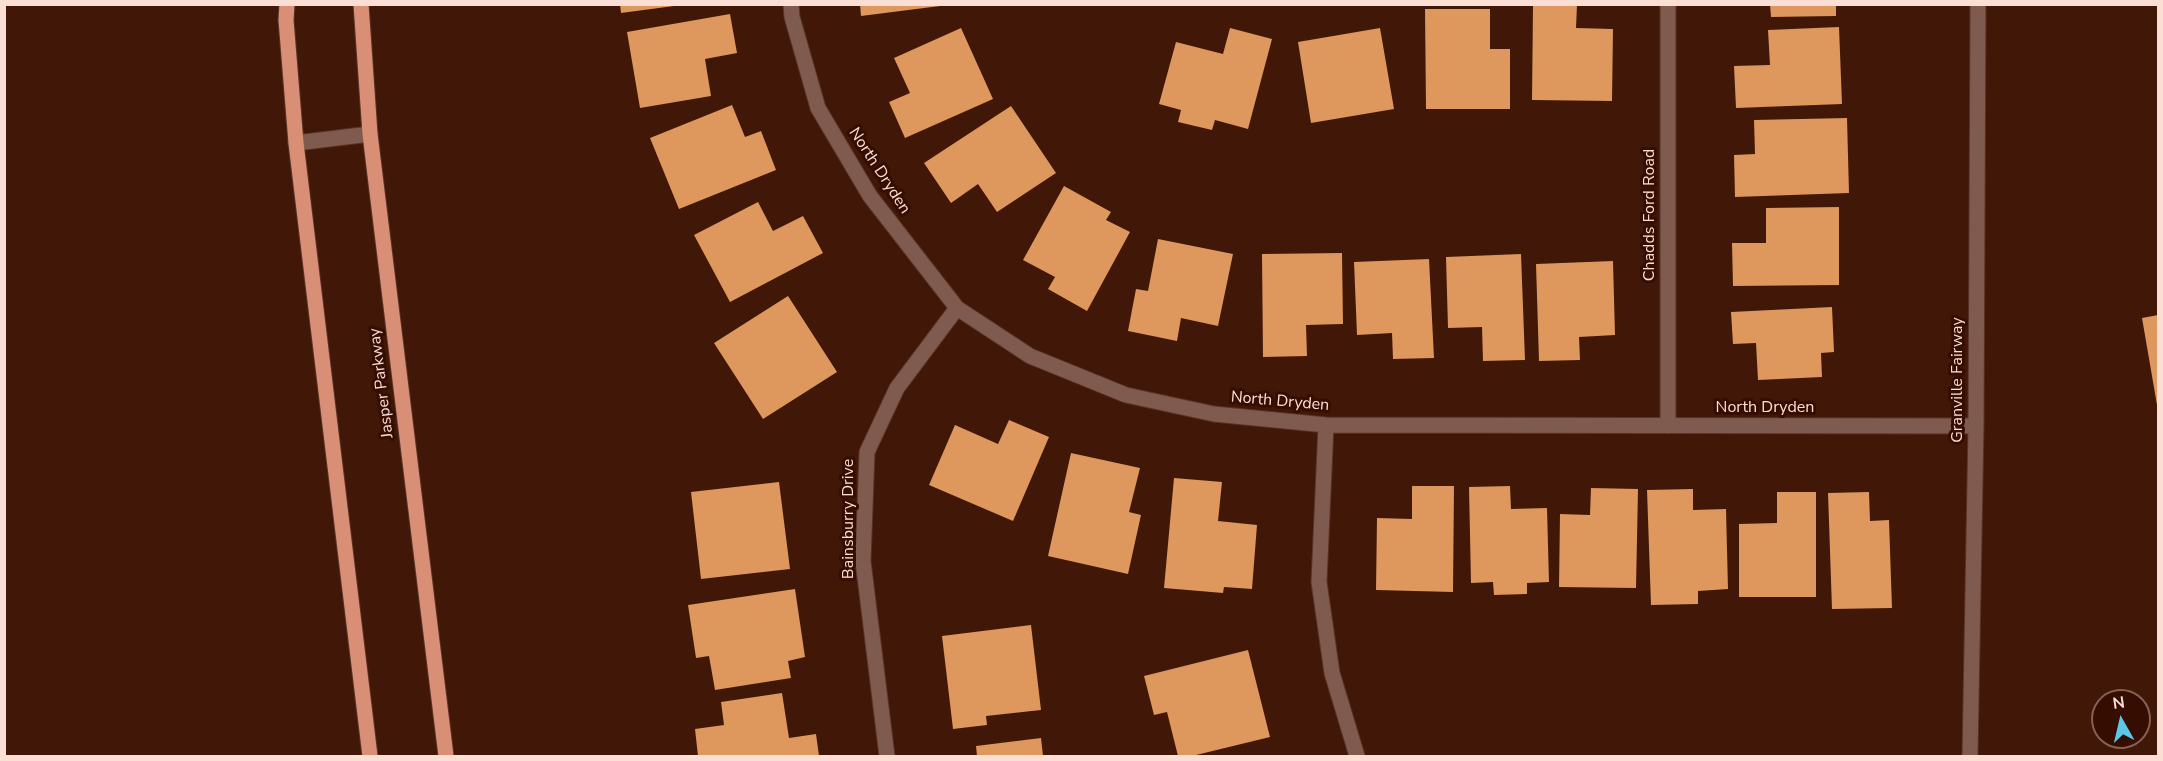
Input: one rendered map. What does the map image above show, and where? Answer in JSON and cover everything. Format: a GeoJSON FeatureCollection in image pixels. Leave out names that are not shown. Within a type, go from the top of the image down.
{"type":"FeatureCollection","features":[{"type":"Feature","properties":{"kind":"main road"},"geometry":{"type":"LineString","coordinates":[[287,4],[286,20],[296,143],[370,756]]}},
{"type":"Feature","properties":{"kind":"main road","name":"Jasper Parkway"},"geometry":{"type":"LineString","coordinates":[[361,4],[370,134],[446,756]]}},
{"type":"Feature","properties":{"kind":"street","name":"North Dryden"},"geometry":{"type":"LineString","coordinates":[[790,4],[818,108],[870,196],[957,308],[1030,356],[1126,395],[1214,414],[1326,425],[1976,426]]}},
{"type":"Feature","properties":{"kind":"street","name":"Chadds Ford Road"},"geometry":{"type":"LineString","coordinates":[[1668,4],[1668,426]]}},
{"type":"Feature","properties":{"kind":"street","name":"Granville Fairway"},"geometry":{"type":"LineString","coordinates":[[1970,756],[1976,426],[1978,4]]}},
{"type":"Feature","properties":{"kind":"street"},"geometry":{"type":"LineString","coordinates":[[296,143],[370,134]]}},
{"type":"Feature","properties":{"kind":"street","name":"Bainsburry Drive"},"geometry":{"type":"LineString","coordinates":[[887,756],[863,561],[867,452],[897,388],[957,308]]}},
{"type":"Feature","properties":{"kind":"street"},"geometry":{"type":"LineString","coordinates":[[1326,425],[1319,582],[1332,673],[1357,756]]}},
{"type":"Feature","properties":{"kind":"building"},"geometry":{"type":"Polygon","coordinates":[[[620,4],[674,4],[674,6],[621,13],[620,4]]]}},
{"type":"Feature","properties":{"kind":"building"},"geometry":{"type":"Polygon","coordinates":[[[860,4],[940,4],[940,6],[861,16],[860,4]]]}},
{"type":"Feature","properties":{"kind":"building"},"geometry":{"type":"Polygon","coordinates":[[[1770,4],[1836,4],[1836,16],[1771,17],[1770,4]]]}},
{"type":"Feature","properties":{"kind":"building"},"geometry":{"type":"Polygon","coordinates":[[[1533,5],[1577,5],[1576,28],[1613,29],[1612,101],[1532,100],[1533,5]]]}},
{"type":"Feature","properties":{"kind":"building"},"geometry":{"type":"Polygon","coordinates":[[[1425,9],[1490,9],[1490,49],[1510,49],[1510,109],[1426,109],[1425,9]]]}},
{"type":"Feature","properties":{"kind":"building"},"geometry":{"type":"Polygon","coordinates":[[[730,14],[737,53],[705,59],[711,96],[640,108],[627,32],[730,14]]]}},
{"type":"Feature","properties":{"kind":"building"},"geometry":{"type":"Polygon","coordinates":[[[1839,27],[1842,104],[1736,108],[1734,66],[1770,65],[1768,30],[1839,27]]]}},
{"type":"Feature","properties":{"kind":"building"},"geometry":{"type":"Polygon","coordinates":[[[961,28],[993,99],[905,138],[889,102],[910,93],[894,58],[961,28]]]}},
{"type":"Feature","properties":{"kind":"building"},"geometry":{"type":"Polygon","coordinates":[[[1230,28],[1272,39],[1248,129],[1215,120],[1212,130],[1178,122],[1181,110],[1159,104],[1176,42],[1223,54],[1230,28]]]}},
{"type":"Feature","properties":{"kind":"building"},"geometry":{"type":"Polygon","coordinates":[[[1380,28],[1394,109],[1311,123],[1298,42],[1380,28]]]}},
{"type":"Feature","properties":{"kind":"building"},"geometry":{"type":"Polygon","coordinates":[[[732,105],[745,137],[761,131],[776,170],[679,209],[650,138],[732,105]]]}},
{"type":"Feature","properties":{"kind":"building"},"geometry":{"type":"Polygon","coordinates":[[[1011,106],[1056,173],[997,212],[978,184],[951,203],[924,163],[1011,106]]]}},
{"type":"Feature","properties":{"kind":"building"},"geometry":{"type":"Polygon","coordinates":[[[1847,118],[1849,193],[1735,197],[1734,155],[1755,154],[1754,120],[1847,118]]]}},
{"type":"Feature","properties":{"kind":"building"},"geometry":{"type":"Polygon","coordinates":[[[1064,186],[1111,212],[1106,220],[1130,232],[1087,311],[1048,289],[1055,277],[1023,260],[1064,186]]]}},
{"type":"Feature","properties":{"kind":"building"},"geometry":{"type":"Polygon","coordinates":[[[758,202],[773,231],[803,216],[823,253],[730,302],[694,235],[758,202]]]}},
{"type":"Feature","properties":{"kind":"building"},"geometry":{"type":"Polygon","coordinates":[[[1839,207],[1839,285],[1733,286],[1732,243],[1766,243],[1766,208],[1839,207]]]}},
{"type":"Feature","properties":{"kind":"building"},"geometry":{"type":"Polygon","coordinates":[[[1158,239],[1233,254],[1218,326],[1181,318],[1177,341],[1128,331],[1136,289],[1148,291],[1158,239]]]}},
{"type":"Feature","properties":{"kind":"building"},"geometry":{"type":"Polygon","coordinates":[[[1342,253],[1343,324],[1306,325],[1307,356],[1263,357],[1262,254],[1342,253]]]}},
{"type":"Feature","properties":{"kind":"building"},"geometry":{"type":"Polygon","coordinates":[[[1521,254],[1525,360],[1483,361],[1482,327],[1448,328],[1446,257],[1521,254]]]}},
{"type":"Feature","properties":{"kind":"building"},"geometry":{"type":"Polygon","coordinates":[[[1429,259],[1434,358],[1393,359],[1392,333],[1357,335],[1354,262],[1429,259]]]}},
{"type":"Feature","properties":{"kind":"building"},"geometry":{"type":"Polygon","coordinates":[[[1613,261],[1615,335],[1579,337],[1580,360],[1539,361],[1536,264],[1613,261]]]}},
{"type":"Feature","properties":{"kind":"building"},"geometry":{"type":"Polygon","coordinates":[[[788,296],[837,372],[763,419],[714,343],[788,296]]]}},
{"type":"Feature","properties":{"kind":"building"},"geometry":{"type":"Polygon","coordinates":[[[1832,307],[1834,352],[1821,353],[1822,377],[1758,380],[1756,343],[1733,344],[1731,312],[1832,307]]]}},
{"type":"Feature","properties":{"kind":"building"},"geometry":{"type":"Polygon","coordinates":[[[2158,315],[2158,405],[2157,405],[2142,318],[2158,315]]]}},
{"type":"Feature","properties":{"kind":"building"},"geometry":{"type":"Polygon","coordinates":[[[1009,420],[1049,437],[1013,521],[929,485],[955,425],[998,444],[1009,420]]]}},
{"type":"Feature","properties":{"kind":"building"},"geometry":{"type":"Polygon","coordinates":[[[1071,453],[1140,468],[1129,512],[1141,515],[1128,574],[1048,556],[1071,453]]]}},
{"type":"Feature","properties":{"kind":"building"},"geometry":{"type":"Polygon","coordinates":[[[1174,478],[1222,482],[1218,521],[1257,525],[1252,589],[1224,587],[1223,593],[1164,588],[1174,478]]]}},
{"type":"Feature","properties":{"kind":"building"},"geometry":{"type":"Polygon","coordinates":[[[779,482],[790,569],[701,579],[691,492],[779,482]]]}},
{"type":"Feature","properties":{"kind":"building"},"geometry":{"type":"Polygon","coordinates":[[[1412,486],[1454,486],[1453,592],[1376,590],[1377,518],[1412,519],[1412,486]]]}},
{"type":"Feature","properties":{"kind":"building"},"geometry":{"type":"Polygon","coordinates":[[[1510,486],[1511,509],[1547,508],[1549,582],[1527,583],[1527,594],[1494,595],[1493,582],[1471,583],[1469,487],[1510,486]]]}},
{"type":"Feature","properties":{"kind":"building"},"geometry":{"type":"Polygon","coordinates":[[[1591,488],[1638,489],[1636,588],[1559,587],[1560,514],[1590,515],[1591,488]]]}},
{"type":"Feature","properties":{"kind":"building"},"geometry":{"type":"Polygon","coordinates":[[[1693,489],[1693,510],[1726,509],[1728,589],[1698,591],[1698,604],[1651,605],[1647,490],[1693,489]]]}},
{"type":"Feature","properties":{"kind":"building"},"geometry":{"type":"Polygon","coordinates":[[[1777,492],[1816,492],[1816,597],[1739,597],[1739,524],[1777,523],[1777,492]]]}},
{"type":"Feature","properties":{"kind":"building"},"geometry":{"type":"Polygon","coordinates":[[[1869,492],[1870,521],[1889,520],[1892,608],[1832,609],[1828,493],[1869,492]]]}},
{"type":"Feature","properties":{"kind":"building"},"geometry":{"type":"Polygon","coordinates":[[[795,589],[805,657],[788,661],[791,678],[715,690],[709,656],[696,658],[688,605],[795,589]]]}},
{"type":"Feature","properties":{"kind":"building"},"geometry":{"type":"Polygon","coordinates":[[[1031,625],[1041,710],[986,716],[987,725],[953,729],[942,636],[1031,625]]]}},
{"type":"Feature","properties":{"kind":"building"},"geometry":{"type":"Polygon","coordinates":[[[1248,650],[1270,737],[1192,756],[1178,756],[1167,712],[1154,715],[1144,676],[1248,650]]]}},
{"type":"Feature","properties":{"kind":"building"},"geometry":{"type":"Polygon","coordinates":[[[782,693],[789,738],[816,734],[819,756],[698,756],[695,729],[724,725],[721,702],[782,693]]]}},
{"type":"Feature","properties":{"kind":"building"},"geometry":{"type":"Polygon","coordinates":[[[1041,738],[1043,756],[977,756],[976,746],[1041,738]]]}}]}
